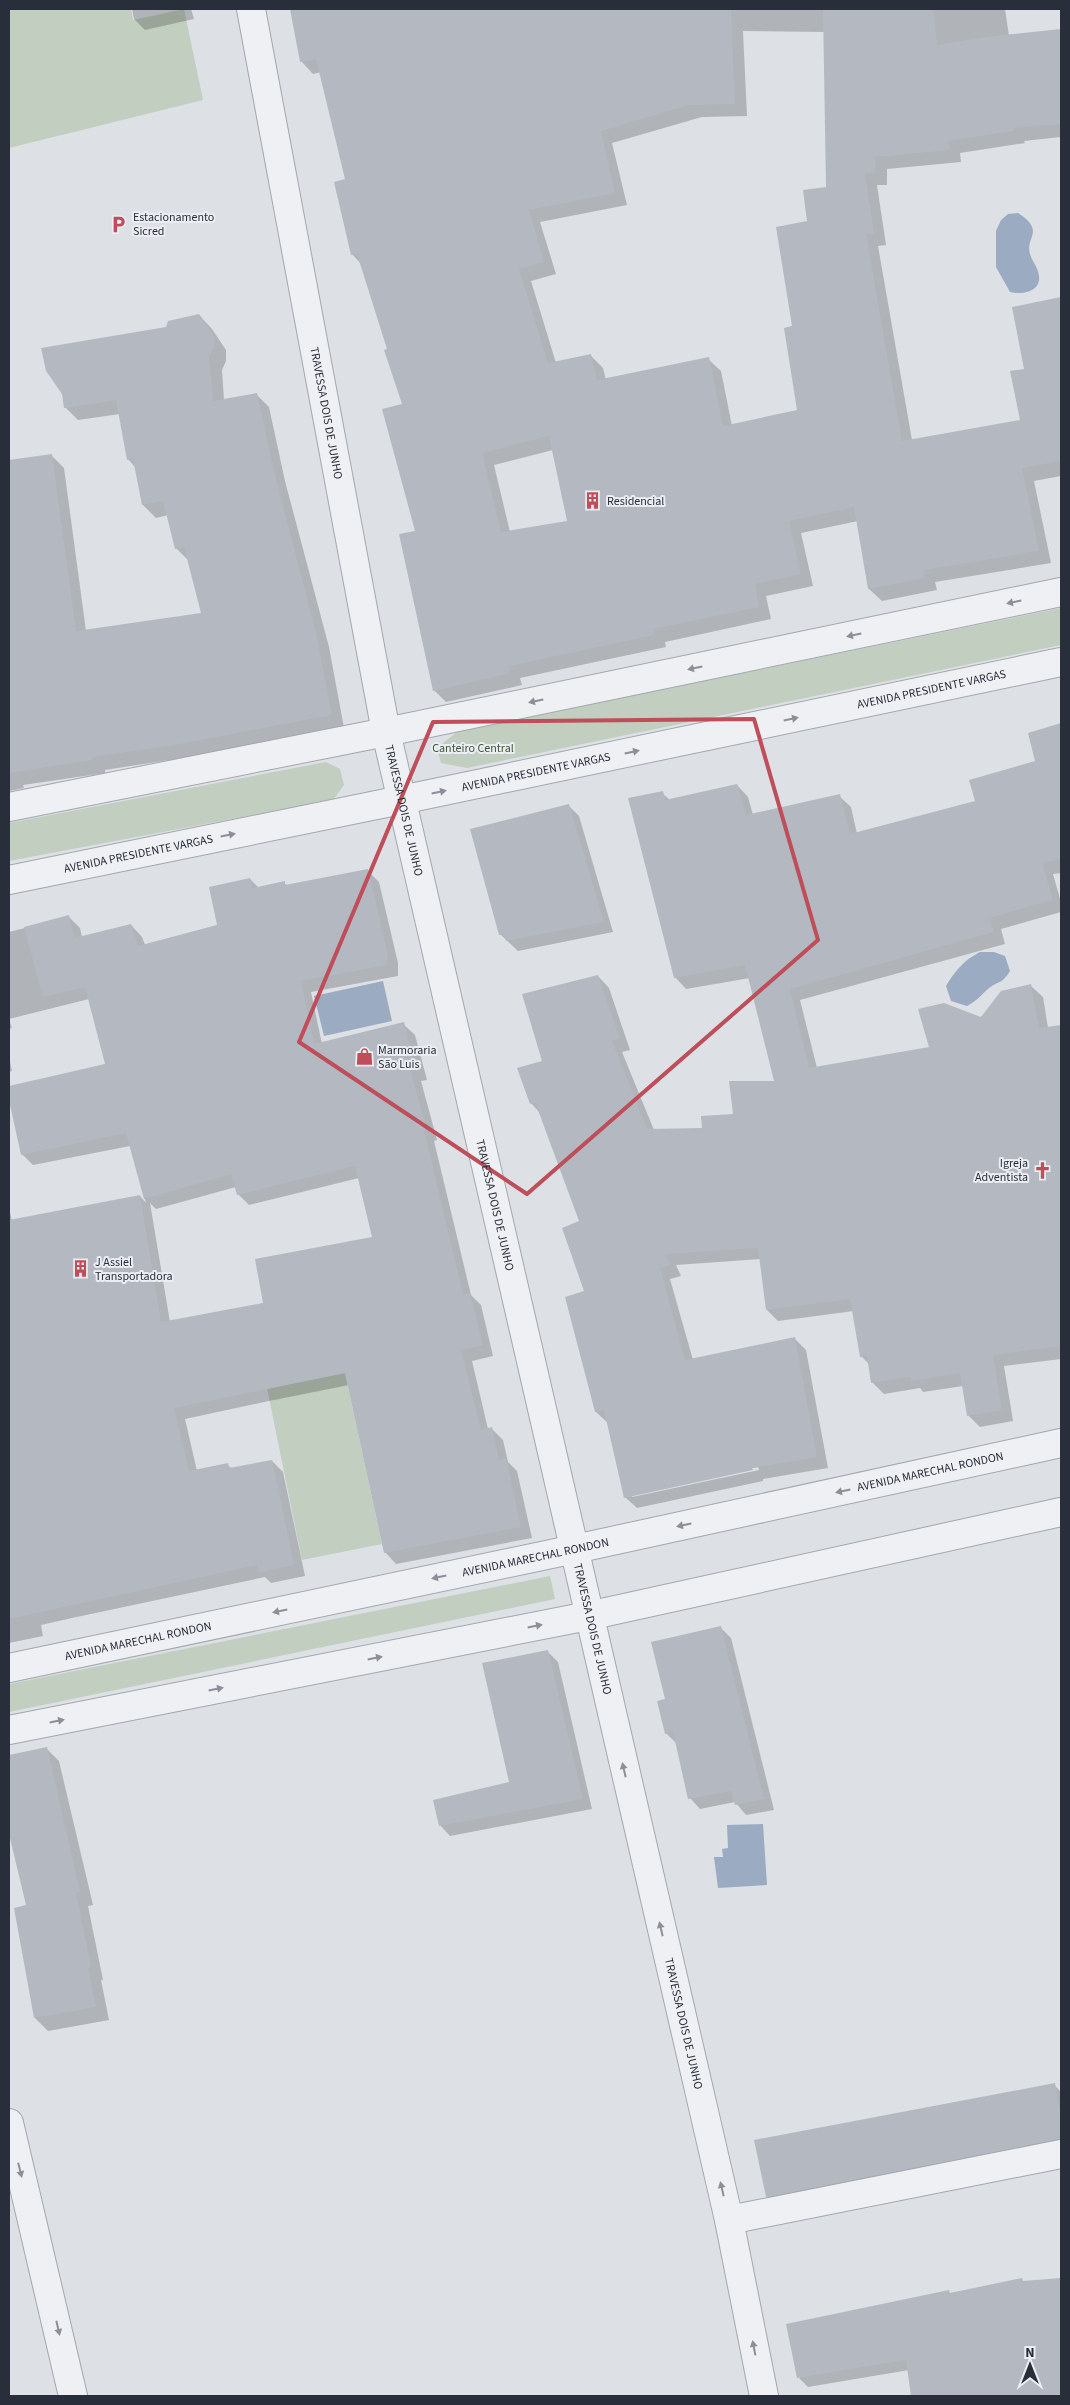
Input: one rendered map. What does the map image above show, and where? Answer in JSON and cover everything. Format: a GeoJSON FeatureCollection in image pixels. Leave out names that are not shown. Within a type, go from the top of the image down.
{"type":"FeatureCollection","features":[{"type":"Feature","properties":{"kind":"street","name":"TRAVESSA DOIS DE JUNHO"},"geometry":{"type":"LineString","coordinates":[[251,9],[386,732],[575,1549],[588,1616],[729,2220],[764,2396]]}},
{"type":"Feature","properties":{"kind":"street"},"geometry":{"type":"LineString","coordinates":[[9,807],[386,732],[1061,592]]}},
{"type":"Feature","properties":{"kind":"street","name":"AVENIDA PRESIDENTE VARGAS"},"geometry":{"type":"LineString","coordinates":[[9,880],[1061,662]]}},
{"type":"Feature","properties":{"kind":"street","name":"AVENIDA MARECHAL RONDON"},"geometry":{"type":"LineString","coordinates":[[9,1668],[575,1549],[1061,1443]]}},
{"type":"Feature","properties":{"kind":"street"},"geometry":{"type":"LineString","coordinates":[[9,1730],[588,1616],[1061,1512]]}},
{"type":"Feature","properties":{"kind":"street"},"geometry":{"type":"LineString","coordinates":[[9,2123],[73,2396]]}},
{"type":"Feature","properties":{"kind":"street"},"geometry":{"type":"LineString","coordinates":[[729,2220],[1061,2154]]}},
{"type":"Feature","properties":{"kind":"highlighted area"},"geometry":{"type":"Polygon","coordinates":[[[754,719],[818,940],[527,1194],[299,1042],[433,722],[754,719]]]}},
{"type":"Feature","properties":{"kind":"green space"},"geometry":{"type":"Polygon","coordinates":[[[9,9],[131,9],[133,20],[184,9],[203,100],[9,148],[9,9]]]}},
{"type":"Feature","properties":{"kind":"green space","name":"Canteiro Central"},"geometry":{"type":"Polygon","coordinates":[[[1061,608],[1061,645],[467,768],[441,763],[437,748],[458,731],[1061,608]]]}},
{"type":"Feature","properties":{"kind":"green space"},"geometry":{"type":"Polygon","coordinates":[[[326,762],[340,769],[344,785],[333,800],[9,861],[9,823],[326,762]]]}},
{"type":"Feature","properties":{"kind":"green space"},"geometry":{"type":"Polygon","coordinates":[[[345,1373],[382,1544],[302,1560],[267,1388],[345,1373]]]}},
{"type":"Feature","properties":{"kind":"green space"},"geometry":{"type":"Polygon","coordinates":[[[550,1576],[555,1599],[9,1712],[9,1684],[550,1576]]]}},
{"type":"Feature","properties":{"kind":"water"},"geometry":{"type":"Polygon","coordinates":[[[1018,213],[1026,219],[1033,229],[1029,248],[1039,276],[1039,281],[1034,289],[1019,293],[1010,292],[996,267],[996,231],[1001,220],[1008,214],[1018,213]]]}},
{"type":"Feature","properties":{"kind":"water"},"geometry":{"type":"Polygon","coordinates":[[[980,952],[994,952],[1005,956],[1010,971],[1002,980],[967,1006],[951,1001],[946,986],[960,966],[980,952]]]}},
{"type":"Feature","properties":{"kind":"water"},"geometry":{"type":"Polygon","coordinates":[[[383,981],[392,1021],[324,1036],[314,996],[383,981]]]}},
{"type":"Feature","properties":{"kind":"water"},"geometry":{"type":"Polygon","coordinates":[[[763,1824],[767,1885],[718,1888],[714,1857],[723,1857],[722,1849],[728,1848],[727,1825],[763,1824]]]}},
{"type":"Feature","properties":{"kind":"building"},"geometry":{"type":"Polygon","coordinates":[[[290,9],[731,9],[735,104],[689,105],[601,131],[615,193],[529,210],[544,262],[519,269],[548,363],[591,354],[597,380],[709,357],[723,426],[797,410],[784,328],[792,326],[776,227],[807,221],[803,190],[826,187],[823,9],[933,9],[937,45],[985,37],[1061,29],[1061,124],[1013,128],[1013,131],[948,141],[950,150],[875,157],[875,173],[865,173],[874,233],[866,234],[902,441],[1020,420],[1010,371],[1024,369],[1012,307],[1061,297],[1061,461],[1022,468],[1039,551],[924,570],[925,578],[868,589],[854,507],[789,521],[801,574],[755,584],[759,607],[653,629],[654,635],[509,666],[510,673],[433,691],[399,534],[415,531],[382,409],[402,404],[384,350],[387,349],[357,254],[351,255],[334,182],[345,179],[316,59],[300,62],[290,9]],[[549,436],[482,453],[501,532],[567,521],[549,436]]]}},
{"type":"Feature","properties":{"kind":"building"},"geometry":{"type":"Polygon","coordinates":[[[199,314],[214,336],[214,348],[209,357],[213,401],[257,393],[273,467],[316,633],[332,715],[169,746],[92,757],[93,760],[9,773],[9,460],[52,454],[76,631],[201,613],[184,547],[175,549],[163,501],[142,505],[133,459],[127,460],[116,400],[64,408],[62,394],[46,371],[41,348],[166,327],[168,321],[199,314]]]}},
{"type":"Feature","properties":{"kind":"building"},"geometry":{"type":"Polygon","coordinates":[[[1061,723],[1061,859],[1042,863],[1053,900],[990,918],[994,932],[790,989],[809,1068],[929,1047],[918,1009],[944,1003],[981,1017],[1001,991],[1031,984],[1039,1028],[1061,1025],[1061,1346],[993,1355],[1002,1410],[967,1416],[960,1373],[911,1381],[910,1377],[871,1383],[867,1356],[860,1357],[850,1299],[766,1310],[758,1248],[665,1254],[671,1265],[660,1268],[685,1360],[795,1337],[817,1457],[752,1468],[753,1470],[624,1498],[604,1410],[595,1412],[565,1297],[584,1291],[562,1228],[579,1221],[535,1102],[530,1104],[517,1068],[542,1061],[522,994],[598,975],[620,1039],[612,1041],[647,1129],[702,1128],[701,1116],[733,1114],[729,1081],[774,1081],[745,965],[674,978],[628,798],[663,791],[665,800],[737,784],[746,815],[840,794],[850,834],[975,801],[969,780],[1035,761],[1028,733],[1061,723]]]}},
{"type":"Feature","properties":{"kind":"building"},"geometry":{"type":"Polygon","coordinates":[[[569,804],[604,922],[506,941],[504,934],[499,935],[470,829],[569,804]]]}},
{"type":"Feature","properties":{"kind":"building"},"geometry":{"type":"Polygon","coordinates":[[[368,869],[387,951],[387,965],[301,981],[314,1044],[404,1022],[416,1068],[410,1070],[427,1129],[424,1130],[463,1294],[470,1293],[483,1345],[461,1350],[481,1430],[492,1427],[499,1460],[506,1458],[521,1527],[384,1553],[345,1373],[174,1408],[189,1471],[228,1463],[229,1468],[272,1460],[294,1565],[259,1573],[257,1565],[9,1619],[9,1220],[140,1195],[161,1322],[263,1303],[255,1259],[372,1237],[355,1166],[237,1195],[231,1174],[144,1199],[126,1133],[21,1155],[9,1100],[9,1086],[105,1064],[85,987],[43,997],[24,927],[69,915],[74,938],[131,924],[138,946],[217,925],[209,887],[250,878],[253,888],[285,881],[285,885],[368,869]]]}},
{"type":"Feature","properties":{"kind":"building"},"geometry":{"type":"Polygon","coordinates":[[[721,1626],[764,1799],[735,1805],[731,1791],[688,1799],[673,1732],[665,1734],[657,1701],[665,1699],[651,1642],[721,1626]]]}},
{"type":"Feature","properties":{"kind":"building"},"geometry":{"type":"Polygon","coordinates":[[[548,1650],[583,1799],[439,1826],[433,1800],[509,1782],[482,1663],[548,1650]]]}},
{"type":"Feature","properties":{"kind":"building"},"geometry":{"type":"Polygon","coordinates":[[[47,1747],[80,1892],[76,1893],[91,1967],[88,1968],[96,2007],[34,2018],[14,1908],[26,1905],[9,1834],[9,1755],[47,1747]]]}},
{"type":"Feature","properties":{"kind":"building"},"geometry":{"type":"Polygon","coordinates":[[[1055,2083],[1061,2119],[1061,2139],[766,2197],[754,2140],[1055,2083]]]}},
{"type":"Feature","properties":{"kind":"building"},"geometry":{"type":"Polygon","coordinates":[[[1022,2278],[1023,2281],[1061,2278],[1061,2396],[911,2396],[906,2360],[797,2378],[786,2324],[949,2290],[950,2293],[1022,2278]]]}},
{"type":"Feature","properties":{"kind":"place","name":"Estacionamento Sicred"},"geometry":{"type":"Point","coordinates":[119,224]}},
{"type":"Feature","properties":{"kind":"place","name":"Residencial"},"geometry":{"type":"Point","coordinates":[593,501]}},
{"type":"Feature","properties":{"kind":"place","name":"Marmoraria São Luis"},"geometry":{"type":"Point","coordinates":[364,1057]}},
{"type":"Feature","properties":{"kind":"place","name":"Igreja Adventista"},"geometry":{"type":"Point","coordinates":[1042,1170]}},
{"type":"Feature","properties":{"kind":"place","name":"J Assiel Transportadora"},"geometry":{"type":"Point","coordinates":[81,1269]}}]}
